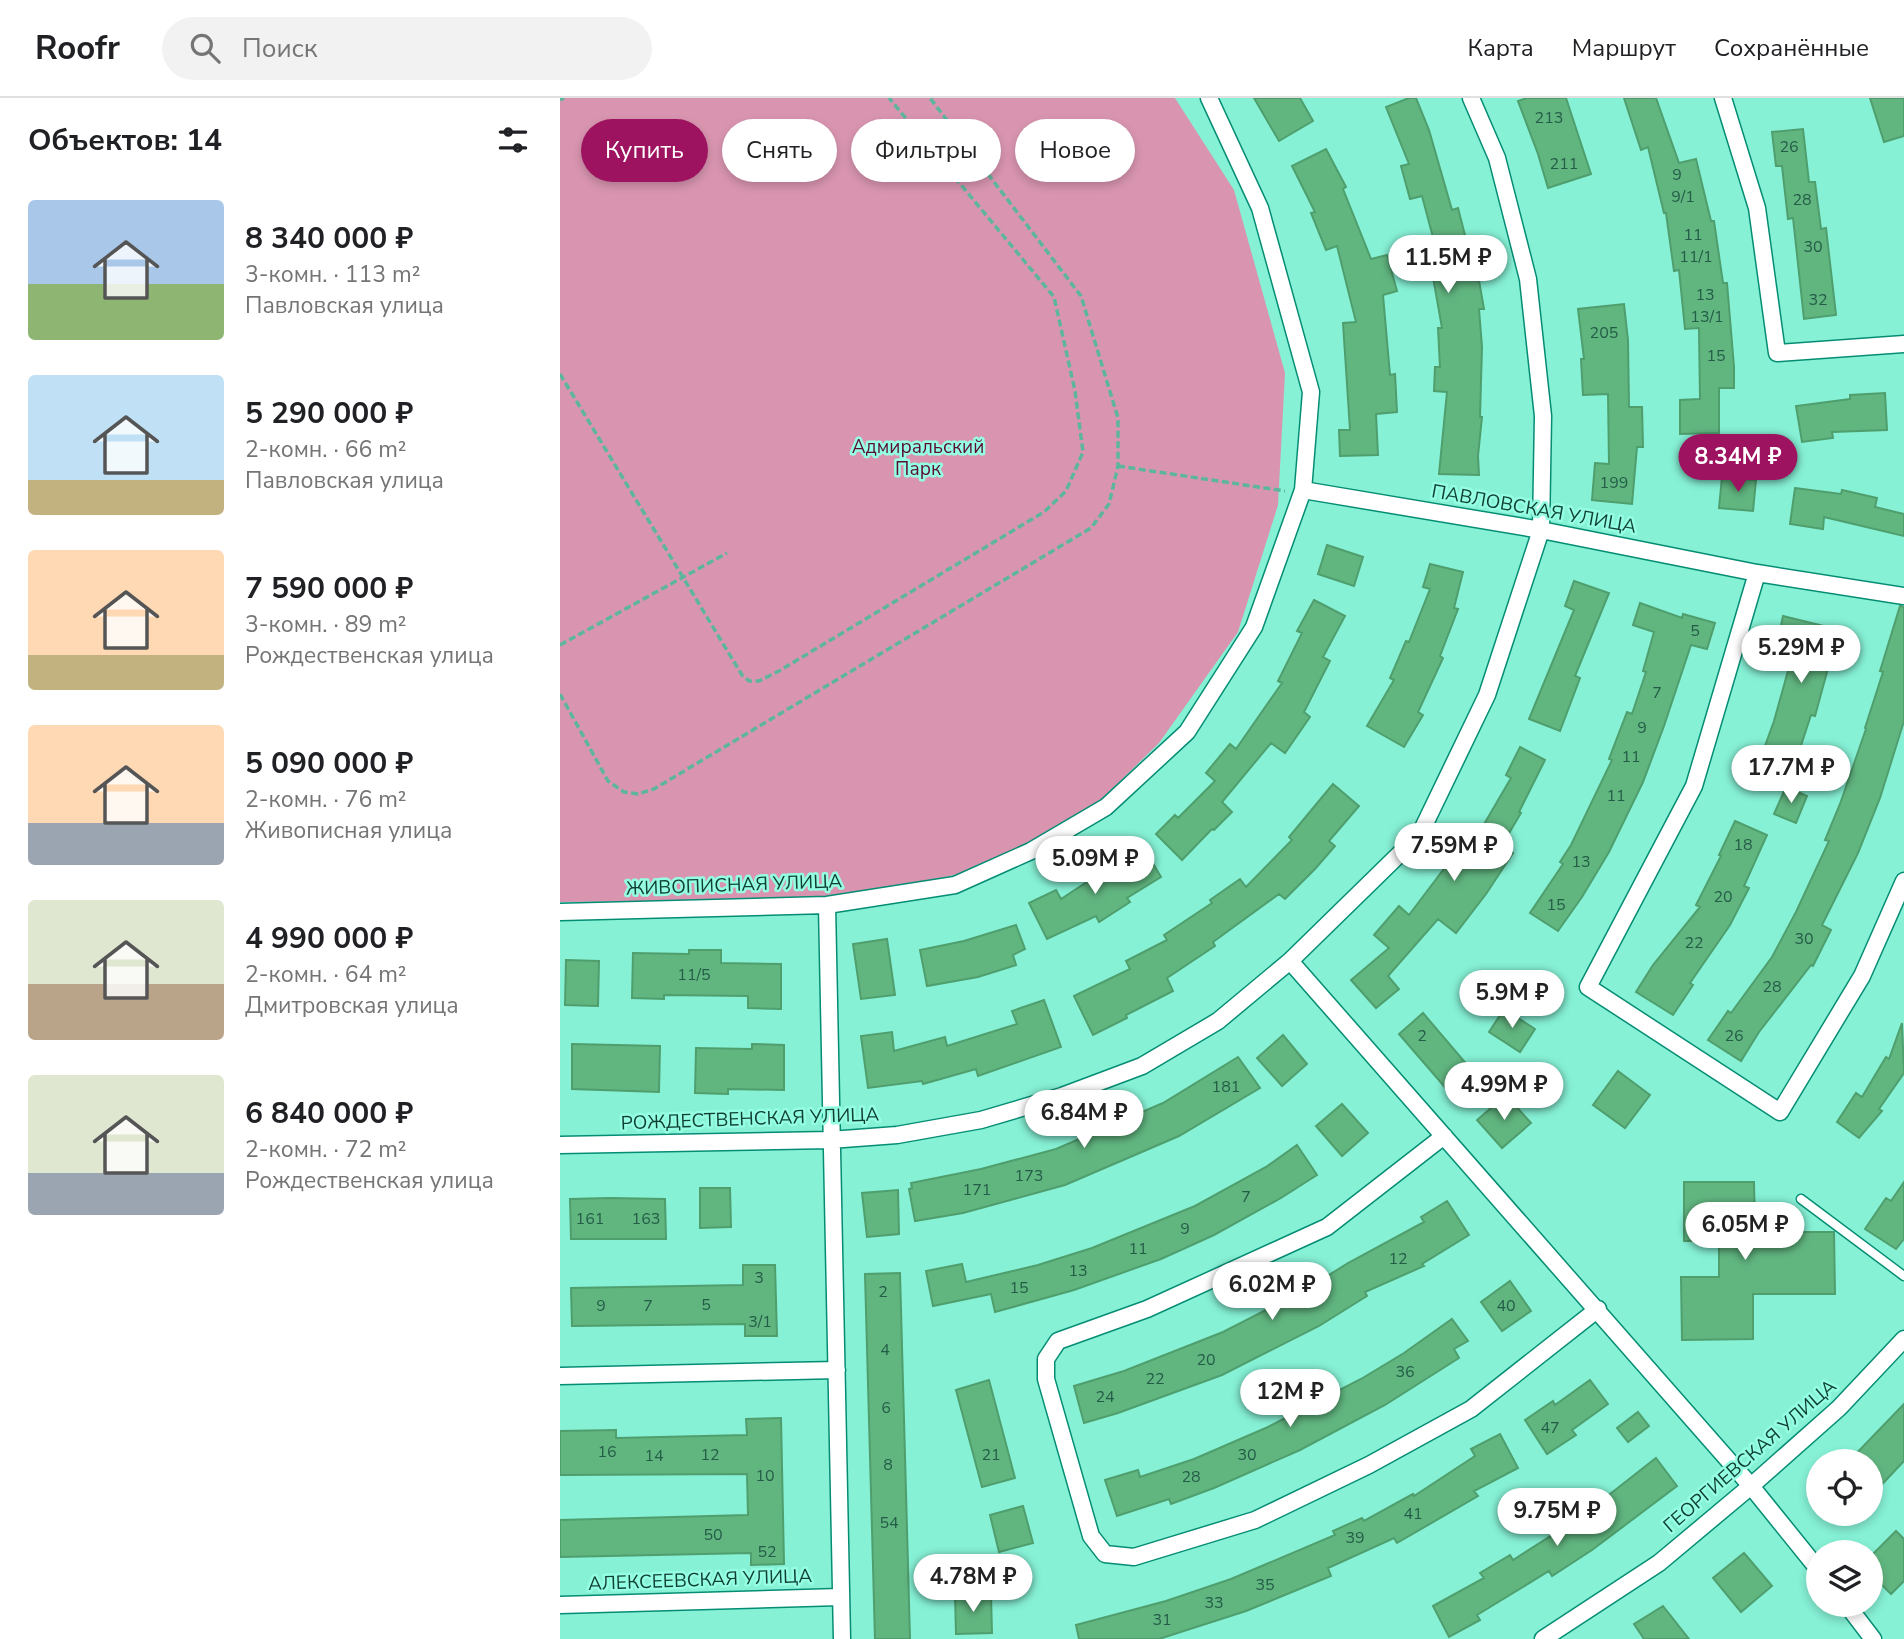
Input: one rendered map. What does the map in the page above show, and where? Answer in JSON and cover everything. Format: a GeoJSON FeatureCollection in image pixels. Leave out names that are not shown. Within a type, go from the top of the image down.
{"type":"FeatureCollection","features":[{"type":"Feature","properties":{"kind":"street","name":"ЖИВОПИСНАЯ УЛИЦА"},"geometry":{"type":"LineString","coordinates":[[560,912],[827,905],[955,885],[1031,851],[1106,807],[1187,732],[1254,627],[1303,490],[1311,392],[1260,208],[1209,98]]}},
{"type":"Feature","properties":{"kind":"street","name":"РОЖДЕСТВЕНСКАЯ УЛИЦА"},"geometry":{"type":"LineString","coordinates":[[560,1145],[830,1140],[897,1135],[981,1120],[1062,1096],[1142,1066],[1218,1021],[1290,961],[1420,834],[1487,695],[1541,530],[1543,416],[1528,279],[1497,158],[1471,98]]}},
{"type":"Feature","properties":{"kind":"street"},"geometry":{"type":"LineString","coordinates":[[1723,98],[1757,208],[1777,353],[1904,344]]}},
{"type":"Feature","properties":{"kind":"street","name":"ПАВЛОВСКАЯ УЛИЦА"},"geometry":{"type":"LineString","coordinates":[[1303,490],[1541,530],[1757,573],[1904,596]]}},
{"type":"Feature","properties":{"kind":"street"},"geometry":{"type":"LineString","coordinates":[[1757,573],[1694,786],[1588,987],[1780,1112],[1862,976],[1904,881]]}},
{"type":"Feature","properties":{"kind":"street","name":"АЛЕКСЕЕВСКАЯ УЛИЦА"},"geometry":{"type":"LineString","coordinates":[[827,905],[842,1639]]}},
{"type":"Feature","properties":{"kind":"street"},"geometry":{"type":"LineString","coordinates":[[1290,961],[1598,1309],[1751,1486],[1806,1554]]}},
{"type":"Feature","properties":{"kind":"street"},"geometry":{"type":"LineString","coordinates":[[1444,1136],[1327,1227],[1147,1309],[1058,1340],[1046,1359],[1046,1379],[1091,1536],[1105,1554],[1134,1557],[1255,1520],[1369,1465],[1471,1409],[1598,1309]]}},
{"type":"Feature","properties":{"kind":"street","name":"ГЕОРГИЕВСКАЯ УЛИЦА"},"geometry":{"type":"LineString","coordinates":[[1543,1639],[1659,1563],[1839,1408],[1904,1339]]}},
{"type":"Feature","properties":{"kind":"street"},"geometry":{"type":"LineString","coordinates":[[560,1376],[836,1370]]}},
{"type":"Feature","properties":{"kind":"street","name":"АЛЕКСЕЕВСКАЯ УЛИЦА"},"geometry":{"type":"LineString","coordinates":[[560,1605],[841,1597]]}},
{"type":"Feature","properties":{"kind":"street"},"geometry":{"type":"LineString","coordinates":[[1856,1617],[1873,1639]]}},
{"type":"Feature","properties":{"kind":"lane"},"geometry":{"type":"LineString","coordinates":[[1801,1199],[1904,1276]]}},
{"type":"Feature","properties":{"kind":"path"},"geometry":{"type":"LineString","coordinates":[[560,374],[682,578],[742,675],[749,681],[759,681],[1044,512],[1066,491],[1083,452],[1075,391],[1054,297],[889,98]]}},
{"type":"Feature","properties":{"kind":"path"},"geometry":{"type":"LineString","coordinates":[[560,694],[608,781],[624,792],[638,794],[654,789],[1091,528],[1109,504],[1118,466],[1118,418],[1081,296],[930,98]]}},
{"type":"Feature","properties":{"kind":"path"},"geometry":{"type":"LineString","coordinates":[[1118,466],[1279,492],[1303,490]]}},
{"type":"Feature","properties":{"kind":"path"},"geometry":{"type":"LineString","coordinates":[[560,645],[727,553]]}},
{"type":"Feature","properties":{"kind":"green space","name":"Адмиральский Парк"},"geometry":{"type":"Polygon","coordinates":[[[560,98],[1175,98],[1234,190],[1285,373],[1278,505],[1238,632],[1159,743],[1091,810],[973,871],[837,900],[560,902],[560,98]]]}},
{"type":"Feature","properties":{"kind":"building"},"geometry":{"type":"Polygon","coordinates":[[[1254,98],[1300,98],[1313,121],[1279,141],[1254,98]]]}},
{"type":"Feature","properties":{"kind":"building"},"geometry":{"type":"Polygon","coordinates":[[[1416,98],[1429,130],[1452,210],[1458,208],[1474,270],[1477,269],[1484,309],[1479,309],[1482,417],[1479,475],[1439,474],[1447,392],[1434,391],[1435,367],[1440,367],[1438,328],[1442,328],[1433,277],[1443,275],[1422,196],[1410,199],[1401,166],[1409,164],[1386,107],[1416,98]]]}},
{"type":"Feature","properties":{"kind":"building"},"geometry":{"type":"Polygon","coordinates":[[[1527,98],[1566,98],[1591,174],[1548,188],[1518,101],[1527,98]]]}},
{"type":"Feature","properties":{"kind":"building"},"geometry":{"type":"Polygon","coordinates":[[[1624,98],[1656,98],[1679,163],[1696,159],[1711,221],[1714,221],[1723,283],[1727,283],[1734,367],[1734,388],[1719,388],[1719,433],[1680,434],[1680,400],[1700,399],[1699,328],[1685,329],[1679,270],[1674,271],[1666,213],[1648,147],[1641,150],[1624,98]]]}},
{"type":"Feature","properties":{"kind":"building"},"geometry":{"type":"Polygon","coordinates":[[[1870,98],[1904,98],[1904,136],[1884,142],[1870,98]]]}},
{"type":"Feature","properties":{"kind":"building"},"geometry":{"type":"Polygon","coordinates":[[[1803,129],[1809,182],[1815,182],[1821,229],[1826,228],[1836,315],[1804,319],[1793,218],[1788,219],[1782,166],[1776,166],[1772,132],[1803,129]]]}},
{"type":"Feature","properties":{"kind":"building"},"geometry":{"type":"Polygon","coordinates":[[[1326,149],[1346,187],[1343,189],[1371,259],[1387,255],[1397,291],[1383,295],[1390,375],[1395,374],[1397,412],[1376,414],[1378,455],[1340,456],[1339,430],[1350,430],[1343,323],[1356,322],[1337,246],[1326,250],[1311,213],[1315,212],[1292,166],[1326,149]]]}},
{"type":"Feature","properties":{"kind":"building"},"geometry":{"type":"Polygon","coordinates":[[[1624,304],[1628,340],[1629,407],[1642,407],[1643,447],[1637,447],[1632,504],[1592,500],[1595,463],[1609,464],[1608,394],[1583,395],[1581,359],[1584,359],[1578,309],[1624,304]]]}},
{"type":"Feature","properties":{"kind":"building"},"geometry":{"type":"Polygon","coordinates":[[[1885,393],[1887,430],[1832,432],[1833,438],[1802,442],[1796,406],[1850,399],[1850,395],[1885,393]]]}},
{"type":"Feature","properties":{"kind":"building"},"geometry":{"type":"Polygon","coordinates":[[[1722,477],[1756,480],[1753,511],[1719,508],[1722,477]]]}},
{"type":"Feature","properties":{"kind":"building"},"geometry":{"type":"Polygon","coordinates":[[[1795,488],[1841,494],[1842,490],[1877,498],[1875,507],[1904,514],[1904,536],[1824,517],[1823,529],[1790,524],[1795,488]]]}},
{"type":"Feature","properties":{"kind":"building"},"geometry":{"type":"Polygon","coordinates":[[[1327,545],[1363,557],[1354,586],[1318,574],[1327,545]]]}},
{"type":"Feature","properties":{"kind":"building"},"geometry":{"type":"Polygon","coordinates":[[[1430,564],[1463,572],[1454,608],[1458,609],[1440,656],[1443,658],[1418,712],[1423,715],[1404,747],[1367,726],[1394,680],[1390,678],[1406,641],[1409,642],[1430,589],[1423,587],[1430,564]]]}},
{"type":"Feature","properties":{"kind":"building"},"geometry":{"type":"Polygon","coordinates":[[[1574,581],[1609,593],[1575,676],[1580,678],[1560,731],[1529,719],[1574,610],[1565,606],[1574,581]]]}},
{"type":"Feature","properties":{"kind":"building"},"geometry":{"type":"Polygon","coordinates":[[[1314,600],[1345,616],[1323,657],[1330,661],[1304,712],[1310,717],[1285,753],[1271,743],[1222,802],[1232,812],[1182,860],[1156,834],[1175,815],[1178,818],[1215,781],[1206,773],[1230,744],[1236,749],[1282,683],[1278,681],[1302,633],[1297,631],[1314,600]]]}},
{"type":"Feature","properties":{"kind":"building"},"geometry":{"type":"Polygon","coordinates":[[[1640,603],[1682,618],[1683,614],[1715,623],[1707,649],[1691,645],[1643,782],[1609,852],[1558,931],[1530,913],[1563,864],[1560,862],[1612,760],[1609,759],[1627,712],[1632,714],[1646,672],[1643,671],[1654,632],[1633,625],[1640,603]]]}},
{"type":"Feature","properties":{"kind":"building"},"geometry":{"type":"Polygon","coordinates":[[[1900,606],[1904,607],[1904,721],[1880,798],[1858,853],[1822,925],[1831,930],[1813,966],[1811,965],[1759,1032],[1741,1061],[1708,1040],[1772,957],[1829,841],[1825,840],[1866,729],[1900,606]]]}},
{"type":"Feature","properties":{"kind":"building"},"geometry":{"type":"Polygon","coordinates":[[[1783,616],[1844,631],[1837,663],[1830,661],[1815,716],[1811,715],[1794,767],[1761,757],[1793,653],[1776,650],[1783,616]]]}},
{"type":"Feature","properties":{"kind":"building"},"geometry":{"type":"Polygon","coordinates":[[[1520,747],[1545,760],[1519,812],[1521,813],[1502,845],[1513,853],[1456,933],[1438,919],[1388,976],[1399,989],[1376,1008],[1351,980],[1389,948],[1374,935],[1399,906],[1409,915],[1472,826],[1480,831],[1511,778],[1506,775],[1520,747]]]}},
{"type":"Feature","properties":{"kind":"building"},"geometry":{"type":"Polygon","coordinates":[[[1333,784],[1359,806],[1329,841],[1335,846],[1315,869],[1285,899],[1279,894],[1213,942],[1215,946],[1167,978],[1173,991],[1093,1035],[1074,996],[1130,969],[1126,961],[1167,940],[1164,935],[1212,903],[1210,900],[1240,879],[1246,887],[1292,840],[1289,837],[1333,784]]]}},
{"type":"Feature","properties":{"kind":"building"},"geometry":{"type":"Polygon","coordinates":[[[1786,787],[1807,796],[1796,823],[1774,814],[1786,787]]]}},
{"type":"Feature","properties":{"kind":"building"},"geometry":{"type":"Polygon","coordinates":[[[1735,821],[1767,835],[1744,886],[1749,888],[1730,925],[1690,983],[1693,985],[1673,1015],[1636,992],[1653,965],[1700,907],[1696,905],[1735,821]]]}},
{"type":"Feature","properties":{"kind":"building"},"geometry":{"type":"Polygon","coordinates":[[[1145,850],[1161,877],[1127,898],[1130,902],[1099,922],[1096,916],[1047,939],[1029,903],[1056,890],[1061,899],[1108,868],[1111,872],[1145,850]]]}},
{"type":"Feature","properties":{"kind":"building"},"geometry":{"type":"Polygon","coordinates":[[[1016,925],[1025,949],[1013,955],[1016,965],[978,977],[927,986],[920,950],[964,941],[1016,925]]]}},
{"type":"Feature","properties":{"kind":"building"},"geometry":{"type":"Polygon","coordinates":[[[887,939],[895,995],[861,999],[853,944],[887,939]]]}},
{"type":"Feature","properties":{"kind":"building"},"geometry":{"type":"Polygon","coordinates":[[[689,950],[721,950],[721,963],[781,964],[781,1009],[748,1008],[748,996],[664,995],[664,999],[632,998],[633,953],[689,954],[689,950]]]}},
{"type":"Feature","properties":{"kind":"building"},"geometry":{"type":"Polygon","coordinates":[[[566,960],[599,961],[598,1006],[565,1005],[566,960]]]}},
{"type":"Feature","properties":{"kind":"building"},"geometry":{"type":"Polygon","coordinates":[[[1044,1000],[1061,1047],[978,1076],[976,1069],[923,1084],[922,1081],[868,1088],[861,1036],[892,1032],[894,1051],[945,1037],[947,1046],[1017,1024],[1012,1011],[1044,1000]]]}},
{"type":"Feature","properties":{"kind":"building"},"geometry":{"type":"Polygon","coordinates":[[[1504,1009],[1535,1029],[1520,1052],[1489,1032],[1504,1009]]]}},
{"type":"Feature","properties":{"kind":"building"},"geometry":{"type":"Polygon","coordinates":[[[1423,1013],[1474,1073],[1450,1093],[1399,1034],[1423,1013]]]}},
{"type":"Feature","properties":{"kind":"building"},"geometry":{"type":"Polygon","coordinates":[[[1902,1023],[1904,1073],[1879,1109],[1882,1111],[1859,1138],[1837,1122],[1856,1093],[1862,1097],[1886,1057],[1889,1059],[1902,1023]]]}},
{"type":"Feature","properties":{"kind":"building"},"geometry":{"type":"Polygon","coordinates":[[[1283,1035],[1307,1064],[1282,1086],[1257,1058],[1283,1035]]]}},
{"type":"Feature","properties":{"kind":"building"},"geometry":{"type":"Polygon","coordinates":[[[572,1044],[660,1046],[659,1092],[572,1089],[572,1044]]]}},
{"type":"Feature","properties":{"kind":"building"},"geometry":{"type":"Polygon","coordinates":[[[752,1044],[784,1045],[784,1090],[728,1089],[728,1094],[695,1093],[696,1048],[752,1049],[752,1044]]]}},
{"type":"Feature","properties":{"kind":"building"},"geometry":{"type":"Polygon","coordinates":[[[1238,1057],[1260,1088],[1179,1136],[1065,1185],[963,1213],[915,1221],[909,1189],[912,1188],[911,1183],[981,1169],[1056,1149],[1163,1103],[1238,1057]]]}},
{"type":"Feature","properties":{"kind":"building"},"geometry":{"type":"Polygon","coordinates":[[[1618,1071],[1650,1095],[1625,1128],[1593,1105],[1618,1071]]]}},
{"type":"Feature","properties":{"kind":"building"},"geometry":{"type":"Polygon","coordinates":[[[1506,1095],[1531,1123],[1502,1148],[1477,1120],[1506,1095]]]}},
{"type":"Feature","properties":{"kind":"building"},"geometry":{"type":"Polygon","coordinates":[[[1342,1104],[1368,1133],[1342,1156],[1316,1126],[1342,1104]]]}},
{"type":"Feature","properties":{"kind":"building"},"geometry":{"type":"Polygon","coordinates":[[[1297,1145],[1317,1175],[1214,1235],[1161,1259],[1074,1290],[995,1312],[991,1294],[933,1306],[926,1271],[962,1264],[966,1282],[1038,1265],[1092,1248],[1195,1206],[1266,1167],[1297,1145]]]}},
{"type":"Feature","properties":{"kind":"building"},"geometry":{"type":"Polygon","coordinates":[[[1684,1182],[1754,1182],[1755,1232],[1834,1232],[1835,1294],[1753,1294],[1753,1339],[1682,1340],[1681,1277],[1719,1277],[1719,1241],[1684,1241],[1684,1182]]]}},
{"type":"Feature","properties":{"kind":"building"},"geometry":{"type":"Polygon","coordinates":[[[1904,1182],[1904,1239],[1896,1249],[1865,1229],[1886,1198],[1891,1201],[1904,1182]]]}},
{"type":"Feature","properties":{"kind":"building"},"geometry":{"type":"Polygon","coordinates":[[[700,1188],[730,1188],[731,1227],[700,1228],[700,1188]]]}},
{"type":"Feature","properties":{"kind":"building"},"geometry":{"type":"Polygon","coordinates":[[[898,1190],[899,1234],[867,1237],[862,1193],[898,1190]]]}},
{"type":"Feature","properties":{"kind":"building"},"geometry":{"type":"Polygon","coordinates":[[[570,1199],[665,1199],[666,1239],[571,1239],[570,1199]]]}},
{"type":"Feature","properties":{"kind":"building"},"geometry":{"type":"Polygon","coordinates":[[[1447,1201],[1469,1235],[1422,1264],[1424,1266],[1365,1292],[1367,1296],[1319,1326],[1222,1375],[1084,1423],[1074,1386],[1124,1371],[1223,1332],[1319,1283],[1348,1263],[1424,1222],[1421,1217],[1447,1201]]]}},
{"type":"Feature","properties":{"kind":"building"},"geometry":{"type":"Polygon","coordinates":[[[743,1265],[775,1265],[777,1336],[745,1336],[745,1324],[572,1326],[571,1288],[743,1285],[743,1265]]]}},
{"type":"Feature","properties":{"kind":"building"},"geometry":{"type":"Polygon","coordinates":[[[900,1273],[910,1639],[875,1639],[865,1274],[900,1273]]]}},
{"type":"Feature","properties":{"kind":"building"},"geometry":{"type":"Polygon","coordinates":[[[1510,1281],[1531,1311],[1502,1331],[1481,1302],[1510,1281]]]}},
{"type":"Feature","properties":{"kind":"building"},"geometry":{"type":"Polygon","coordinates":[[[1452,1319],[1468,1341],[1454,1349],[1459,1358],[1385,1405],[1300,1450],[1214,1488],[1171,1504],[1169,1499],[1117,1516],[1105,1480],[1138,1470],[1140,1477],[1194,1459],[1268,1427],[1361,1379],[1452,1319]]]}},
{"type":"Feature","properties":{"kind":"building"},"geometry":{"type":"Polygon","coordinates":[[[989,1380],[1015,1478],[982,1487],[956,1390],[989,1380]]]}},
{"type":"Feature","properties":{"kind":"building"},"geometry":{"type":"Polygon","coordinates":[[[1590,1380],[1608,1404],[1572,1430],[1576,1435],[1547,1454],[1525,1420],[1553,1401],[1555,1405],[1590,1380]]]}},
{"type":"Feature","properties":{"kind":"building"},"geometry":{"type":"Polygon","coordinates":[[[1904,1404],[1904,1461],[1883,1483],[1883,1449],[1861,1449],[1904,1404]]]}},
{"type":"Feature","properties":{"kind":"building"},"geometry":{"type":"Polygon","coordinates":[[[1638,1412],[1649,1426],[1628,1442],[1617,1428],[1638,1412]]]}},
{"type":"Feature","properties":{"kind":"building"},"geometry":{"type":"Polygon","coordinates":[[[781,1418],[784,1564],[751,1565],[751,1553],[560,1557],[560,1520],[748,1515],[747,1474],[560,1475],[560,1431],[616,1430],[616,1438],[747,1435],[746,1419],[781,1418]]]}},
{"type":"Feature","properties":{"kind":"building"},"geometry":{"type":"Polygon","coordinates":[[[1500,1434],[1518,1468],[1474,1491],[1478,1496],[1397,1543],[1394,1538],[1328,1568],[1331,1576],[1246,1611],[1159,1639],[1079,1639],[1076,1625],[1166,1601],[1231,1579],[1335,1535],[1333,1531],[1362,1518],[1364,1521],[1413,1494],[1414,1496],[1475,1456],[1471,1449],[1500,1434]]]}},
{"type":"Feature","properties":{"kind":"building"},"geometry":{"type":"Polygon","coordinates":[[[1656,1458],[1677,1486],[1592,1550],[1552,1576],[1549,1571],[1477,1615],[1480,1620],[1449,1637],[1433,1606],[1484,1578],[1480,1573],[1510,1555],[1513,1560],[1582,1516],[1656,1458]]]}},
{"type":"Feature","properties":{"kind":"building"},"geometry":{"type":"Polygon","coordinates":[[[1023,1506],[1033,1543],[999,1552],[990,1515],[1023,1506]]]}},
{"type":"Feature","properties":{"kind":"building"},"geometry":{"type":"Polygon","coordinates":[[[1896,1531],[1904,1539],[1904,1581],[1891,1594],[1883,1586],[1883,1544],[1896,1531]]]}},
{"type":"Feature","properties":{"kind":"building"},"geometry":{"type":"Polygon","coordinates":[[[1744,1553],[1772,1586],[1741,1612],[1713,1578],[1744,1553]]]}},
{"type":"Feature","properties":{"kind":"building"},"geometry":{"type":"Polygon","coordinates":[[[991,1595],[992,1633],[956,1634],[955,1596],[991,1595]]]}},
{"type":"Feature","properties":{"kind":"building"},"geometry":{"type":"Polygon","coordinates":[[[1663,1606],[1689,1639],[1644,1639],[1634,1624],[1663,1606]]]}}]}
